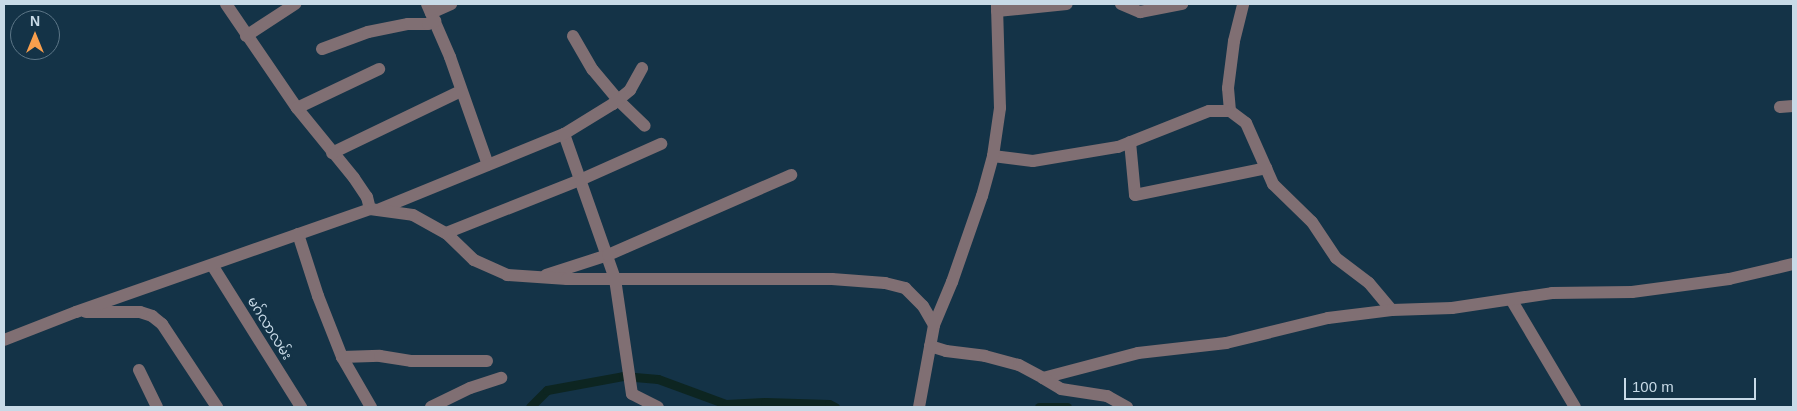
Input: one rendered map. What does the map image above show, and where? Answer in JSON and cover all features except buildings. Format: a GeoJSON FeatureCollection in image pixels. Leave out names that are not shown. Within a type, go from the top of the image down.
{"type":"FeatureCollection","features":[{"type":"Feature","properties":{"kind":"street"},"geometry":{"type":"LineString","coordinates":[[226,4],[246,36],[297,108],[354,178],[375,209],[413,216],[446,233],[474,260],[507,275],[537,278],[614,279],[832,279],[885,283],[905,288],[923,306],[934,324]]}},
{"type":"Feature","properties":{"kind":"street"},"geometry":{"type":"LineString","coordinates":[[246,36],[294,4]]}},
{"type":"Feature","properties":{"kind":"street"},"geometry":{"type":"LineString","coordinates":[[431,13],[451,4]]}},
{"type":"Feature","properties":{"kind":"street"},"geometry":{"type":"LineString","coordinates":[[919,407],[934,324],[970,230],[993,156],[1000,108],[997,7],[1067,4]]}},
{"type":"Feature","properties":{"kind":"street"},"geometry":{"type":"LineString","coordinates":[[1121,4],[1140,12],[1182,4]]}},
{"type":"Feature","properties":{"kind":"street"},"geometry":{"type":"LineString","coordinates":[[1230,112],[1229,79],[1234,41],[1243,4]]}},
{"type":"Feature","properties":{"kind":"street"},"geometry":{"type":"LineString","coordinates":[[322,49],[368,32],[408,24],[428,24],[431,13]]}},
{"type":"Feature","properties":{"kind":"street"},"geometry":{"type":"LineString","coordinates":[[431,13],[462,91],[488,165]]}},
{"type":"Feature","properties":{"kind":"street"},"geometry":{"type":"LineString","coordinates":[[573,36],[594,70],[618,100],[645,126]]}},
{"type":"Feature","properties":{"kind":"street"},"geometry":{"type":"LineString","coordinates":[[4,340],[76,312],[375,209],[564,134],[618,100],[630,90],[642,68]]}},
{"type":"Feature","properties":{"kind":"street"},"geometry":{"type":"LineString","coordinates":[[297,108],[379,69]]}},
{"type":"Feature","properties":{"kind":"street"},"geometry":{"type":"LineString","coordinates":[[332,153],[462,91]]}},
{"type":"Feature","properties":{"kind":"street"},"geometry":{"type":"LineString","coordinates":[[1780,107],[1793,106]]}},
{"type":"Feature","properties":{"kind":"street"},"geometry":{"type":"LineString","coordinates":[[993,156],[1033,161],[1118,146],[1209,111],[1230,112],[1246,123],[1274,184],[1312,222],[1336,258],[1369,283],[1392,310]]}},
{"type":"Feature","properties":{"kind":"street"},"geometry":{"type":"LineString","coordinates":[[564,134],[608,255],[614,279],[632,394],[658,407]]}},
{"type":"Feature","properties":{"kind":"street"},"geometry":{"type":"LineString","coordinates":[[1130,142],[1135,195],[1266,168]]}},
{"type":"Feature","properties":{"kind":"street"},"geometry":{"type":"LineString","coordinates":[[446,233],[580,180],[661,144]]}},
{"type":"Feature","properties":{"kind":"street"},"geometry":{"type":"LineString","coordinates":[[537,278],[608,255],[790,175]]}},
{"type":"Feature","properties":{"kind":"street"},"geometry":{"type":"LineString","coordinates":[[298,234],[318,296],[342,357],[370,407]]}},
{"type":"Feature","properties":{"kind":"street"},"geometry":{"type":"LineString","coordinates":[[1044,378],[1138,353],[1226,343],[1328,318],[1392,310],[1452,308],[1512,301],[1552,293],[1632,292],[1729,279],[1793,264]]}},
{"type":"Feature","properties":{"kind":"street","name":"မဂ်လာလမ်း"},"geometry":{"type":"LineString","coordinates":[[212,265],[301,407]]}},
{"type":"Feature","properties":{"kind":"street"},"geometry":{"type":"LineString","coordinates":[[1512,301],[1575,407]]}},
{"type":"Feature","properties":{"kind":"street"},"geometry":{"type":"LineString","coordinates":[[76,312],[140,312],[152,316],[162,324],[218,407]]}},
{"type":"Feature","properties":{"kind":"street"},"geometry":{"type":"LineString","coordinates":[[930,346],[946,351],[984,356],[1019,365],[1061,389],[1107,396],[1127,407]]}},
{"type":"Feature","properties":{"kind":"street"},"geometry":{"type":"LineString","coordinates":[[342,357],[380,356],[411,361],[486,361]]}},
{"type":"Feature","properties":{"kind":"street"},"geometry":{"type":"LineString","coordinates":[[139,370],[158,407]]}},
{"type":"Feature","properties":{"kind":"street"},"geometry":{"type":"LineString","coordinates":[[431,407],[470,388],[501,378]]}},
{"type":"Feature","properties":{"kind":"waterway"},"geometry":{"type":"LineString","coordinates":[[530,407],[547,390],[623,376],[658,379],[726,404],[765,402],[829,404],[835,407]]}},
{"type":"Feature","properties":{"kind":"waterway"},"geometry":{"type":"LineString","coordinates":[[1039,407],[1067,407]]}}]}
